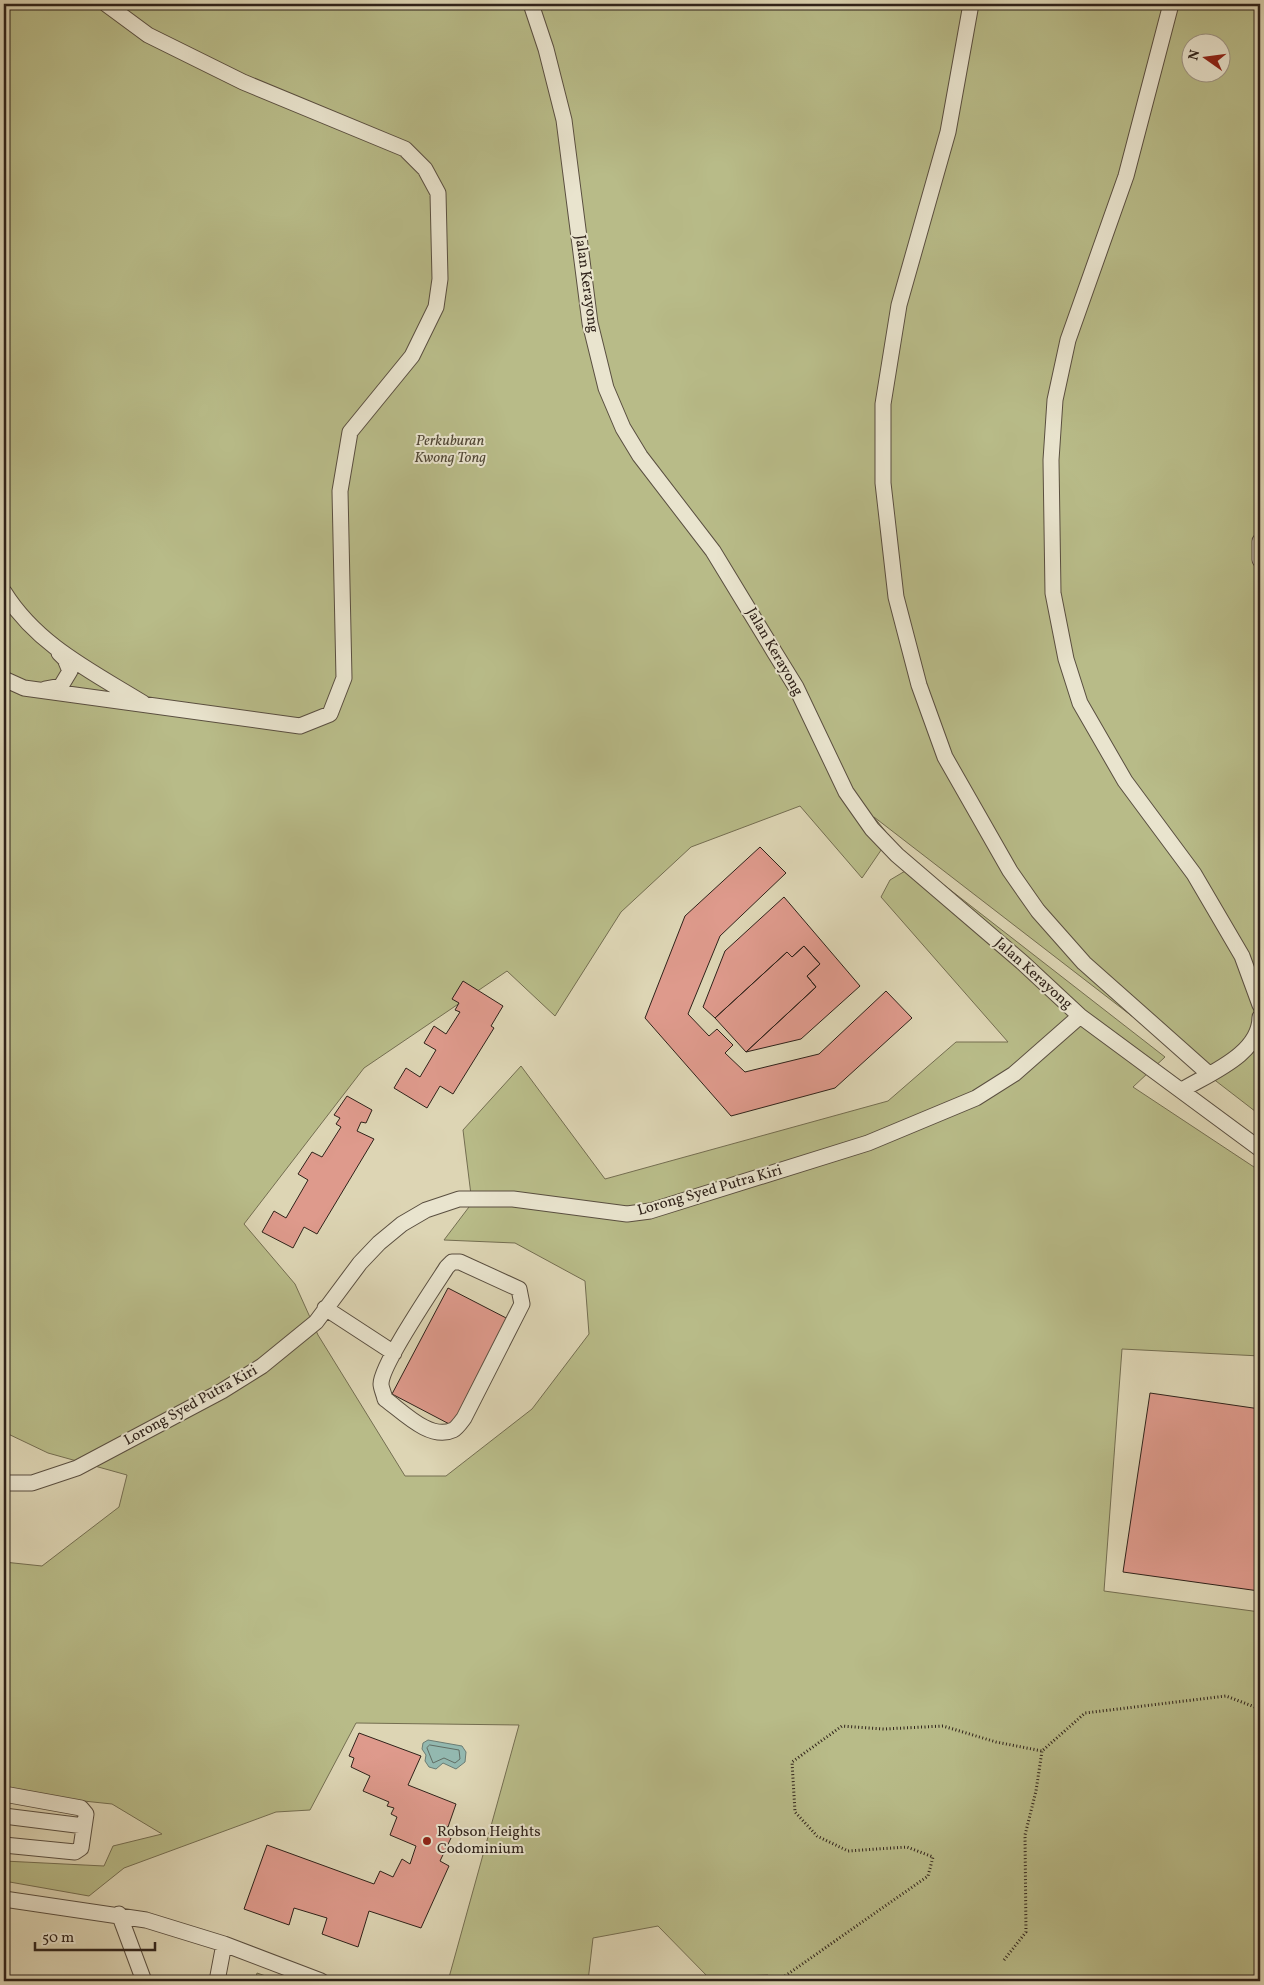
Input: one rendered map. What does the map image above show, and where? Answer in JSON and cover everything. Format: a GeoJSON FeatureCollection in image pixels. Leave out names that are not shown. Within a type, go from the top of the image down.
{"type":"FeatureCollection","features":[{"type":"Feature","properties":{"kind":"street"},"geometry":{"type":"LineString","coordinates":[[4,679],[24,688],[300,726],[330,714],[344,678],[340,491],[350,432],[412,356],[436,307],[440,279],[438,193],[425,169],[405,149],[242,82],[148,35],[106,4]]}},
{"type":"Feature","properties":{"kind":"street","name":"Jalan Kerayong"},"geometry":{"type":"LineString","coordinates":[[531,4],[546,49],[564,120],[590,323],[606,388],[623,428],[640,456],[712,551],[796,687],[846,792],[872,829],[896,855],[1080,1016],[1260,1148]]}},
{"type":"Feature","properties":{"kind":"street"},"geometry":{"type":"LineString","coordinates":[[971,4],[948,132],[900,305],[883,404],[883,483],[896,597],[919,685],[945,756],[1010,871],[1038,911],[1084,963],[1209,1074]]}},
{"type":"Feature","properties":{"kind":"street"},"geometry":{"type":"LineString","coordinates":[[1171,4],[1126,176],[1068,340],[1055,400],[1051,460],[1053,593],[1066,659],[1080,703],[1125,781],[1194,874],[1242,956],[1260,1005]]}},
{"type":"Feature","properties":{"kind":"street"},"geometry":{"type":"LineString","coordinates":[[1260,540],[1260,560]]}},
{"type":"Feature","properties":{"kind":"street"},"geometry":{"type":"LineString","coordinates":[[4,592],[15,610],[65,659],[70,670],[61,686],[50,689],[24,688]]}},
{"type":"Feature","properties":{"kind":"street"},"geometry":{"type":"LineString","coordinates":[[52,647],[148,706]]}},
{"type":"Feature","properties":{"kind":"street","name":"Lorong Syed Putra Kiri"},"geometry":{"type":"LineString","coordinates":[[4,1483],[32,1483],[77,1468],[222,1391],[262,1366],[316,1322],[325,1308],[379,1243],[402,1224],[426,1210],[459,1199],[513,1199],[627,1214],[659,1208],[868,1143],[959,1106],[1014,1074],[1080,1016]]}},
{"type":"Feature","properties":{"kind":"street"},"geometry":{"type":"LineString","coordinates":[[1182,1090],[1241,1054],[1260,1030],[1260,1017]]}},
{"type":"Feature","properties":{"kind":"street"},"geometry":{"type":"LineString","coordinates":[[452,1262],[460,1262],[519,1289],[522,1304],[464,1418],[454,1429],[440,1432],[430,1431],[385,1399],[381,1384],[384,1370],[394,1353],[447,1267],[452,1262]]}},
{"type":"Feature","properties":{"kind":"street"},"geometry":{"type":"LineString","coordinates":[[325,1308],[394,1353]]}},
{"type":"Feature","properties":{"kind":"street"},"geometry":{"type":"LineString","coordinates":[[4,1794],[81,1808],[86,1814],[81,1848],[75,1852],[4,1845]]}},
{"type":"Feature","properties":{"kind":"street"},"geometry":{"type":"LineString","coordinates":[[4,1816],[84,1826]]}},
{"type":"Feature","properties":{"kind":"street"},"geometry":{"type":"LineString","coordinates":[[4,1899],[118,1914],[146,1920],[224,1944],[321,1981]]}},
{"type":"Feature","properties":{"kind":"street"},"geometry":{"type":"LineString","coordinates":[[118,1914],[144,1981]]}},
{"type":"Feature","properties":{"kind":"street"},"geometry":{"type":"LineString","coordinates":[[217,1981],[224,1944]]}},
{"type":"Feature","properties":{"kind":"path"},"geometry":{"type":"LineString","coordinates":[[1004,1960],[1026,1932],[1025,1835],[1036,1791],[1042,1750],[1085,1713],[1226,1696],[1260,1709]]}},
{"type":"Feature","properties":{"kind":"path"},"geometry":{"type":"LineString","coordinates":[[785,1976],[928,1876],[933,1857],[907,1848],[848,1852],[817,1836],[795,1812],[792,1762],[842,1726],[884,1729],[943,1726],[996,1742],[1042,1750]]}},
{"type":"Feature","properties":{"kind":"green space","name":"Perkuburan Kwong Tong"},"geometry":{"type":"Polygon","coordinates":[[[4,4],[1260,4],[1260,1115],[874,817],[890,837],[862,878],[800,806],[691,847],[621,912],[555,1016],[507,971],[364,1068],[244,1224],[295,1284],[318,1335],[405,1476],[446,1476],[532,1409],[589,1334],[585,1281],[515,1243],[444,1240],[472,1203],[463,1130],[521,1066],[605,1179],[888,1101],[956,1042],[1008,1042],[881,897],[890,880],[917,864],[1165,1057],[1133,1087],[1260,1171],[1260,1356],[1122,1349],[1104,1591],[1260,1612],[1260,1981],[770,1981],[768,1975],[708,1977],[658,1926],[593,1938],[588,1981],[448,1981],[519,1725],[356,1723],[310,1810],[276,1812],[124,1868],[89,1896],[4,1881],[4,1861],[104,1866],[113,1846],[162,1834],[112,1804],[36,1796],[4,1789],[4,1562],[42,1566],[119,1507],[127,1475],[48,1453],[4,1432],[4,4]]]}},
{"type":"Feature","properties":{"kind":"green space"},"geometry":{"type":"Polygon","coordinates":[[[257,1973],[280,1981],[255,1981],[257,1973]]]}},
{"type":"Feature","properties":{"kind":"water"},"geometry":{"type":"Polygon","coordinates":[[[428,1740],[462,1746],[466,1752],[465,1762],[456,1769],[443,1763],[436,1769],[429,1767],[425,1761],[426,1755],[422,1749],[423,1743],[428,1740]]]}},
{"type":"Feature","properties":{"kind":"building"},"geometry":{"type":"Polygon","coordinates":[[[760,847],[786,873],[720,936],[688,1014],[709,1036],[717,1029],[733,1045],[725,1053],[745,1072],[819,1054],[886,991],[912,1018],[835,1088],[731,1116],[645,1018],[685,916],[760,847]]]}},
{"type":"Feature","properties":{"kind":"building"},"geometry":{"type":"Polygon","coordinates":[[[784,897],[860,986],[801,1039],[746,1052],[816,987],[807,976],[820,964],[804,946],[792,957],[787,952],[715,1018],[703,1007],[725,951],[784,897]]]}},
{"type":"Feature","properties":{"kind":"building"},"geometry":{"type":"Polygon","coordinates":[[[804,946],[820,964],[807,976],[816,987],[746,1052],[715,1018],[787,952],[792,957],[804,946]]]}},
{"type":"Feature","properties":{"kind":"building"},"geometry":{"type":"Polygon","coordinates":[[[463,981],[503,1006],[491,1026],[494,1028],[453,1094],[440,1086],[427,1108],[394,1088],[406,1068],[420,1077],[436,1050],[424,1043],[434,1026],[446,1034],[460,1012],[455,1010],[459,1003],[452,999],[463,981]]]}},
{"type":"Feature","properties":{"kind":"building"},"geometry":{"type":"Polygon","coordinates":[[[347,1096],[372,1110],[366,1123],[361,1122],[357,1131],[374,1139],[317,1234],[304,1227],[293,1248],[262,1232],[274,1211],[286,1218],[308,1180],[298,1174],[312,1152],[322,1157],[341,1127],[336,1124],[340,1118],[334,1115],[347,1096]]]}},
{"type":"Feature","properties":{"kind":"building"},"geometry":{"type":"Polygon","coordinates":[[[448,1288],[512,1321],[455,1427],[392,1394],[448,1288]]]}},
{"type":"Feature","properties":{"kind":"building"},"geometry":{"type":"Polygon","coordinates":[[[1150,1393],[1260,1409],[1259,1591],[1123,1572],[1150,1393]]]}},
{"type":"Feature","properties":{"kind":"building","name":"Robson Heights Codominium"},"geometry":{"type":"Polygon","coordinates":[[[359,1733],[421,1756],[408,1785],[456,1804],[448,1827],[443,1825],[441,1832],[451,1838],[440,1861],[449,1866],[421,1928],[369,1911],[358,1947],[322,1934],[327,1918],[294,1908],[289,1925],[244,1909],[267,1845],[374,1884],[380,1871],[393,1877],[402,1859],[410,1864],[416,1846],[390,1835],[397,1817],[391,1814],[394,1808],[387,1806],[389,1802],[363,1791],[370,1776],[351,1767],[354,1758],[349,1756],[359,1733]]]}},
{"type":"Feature","properties":{"kind":"place","name":"Robson Heights Codominium"},"geometry":{"type":"Point","coordinates":[427,1841]}}]}
